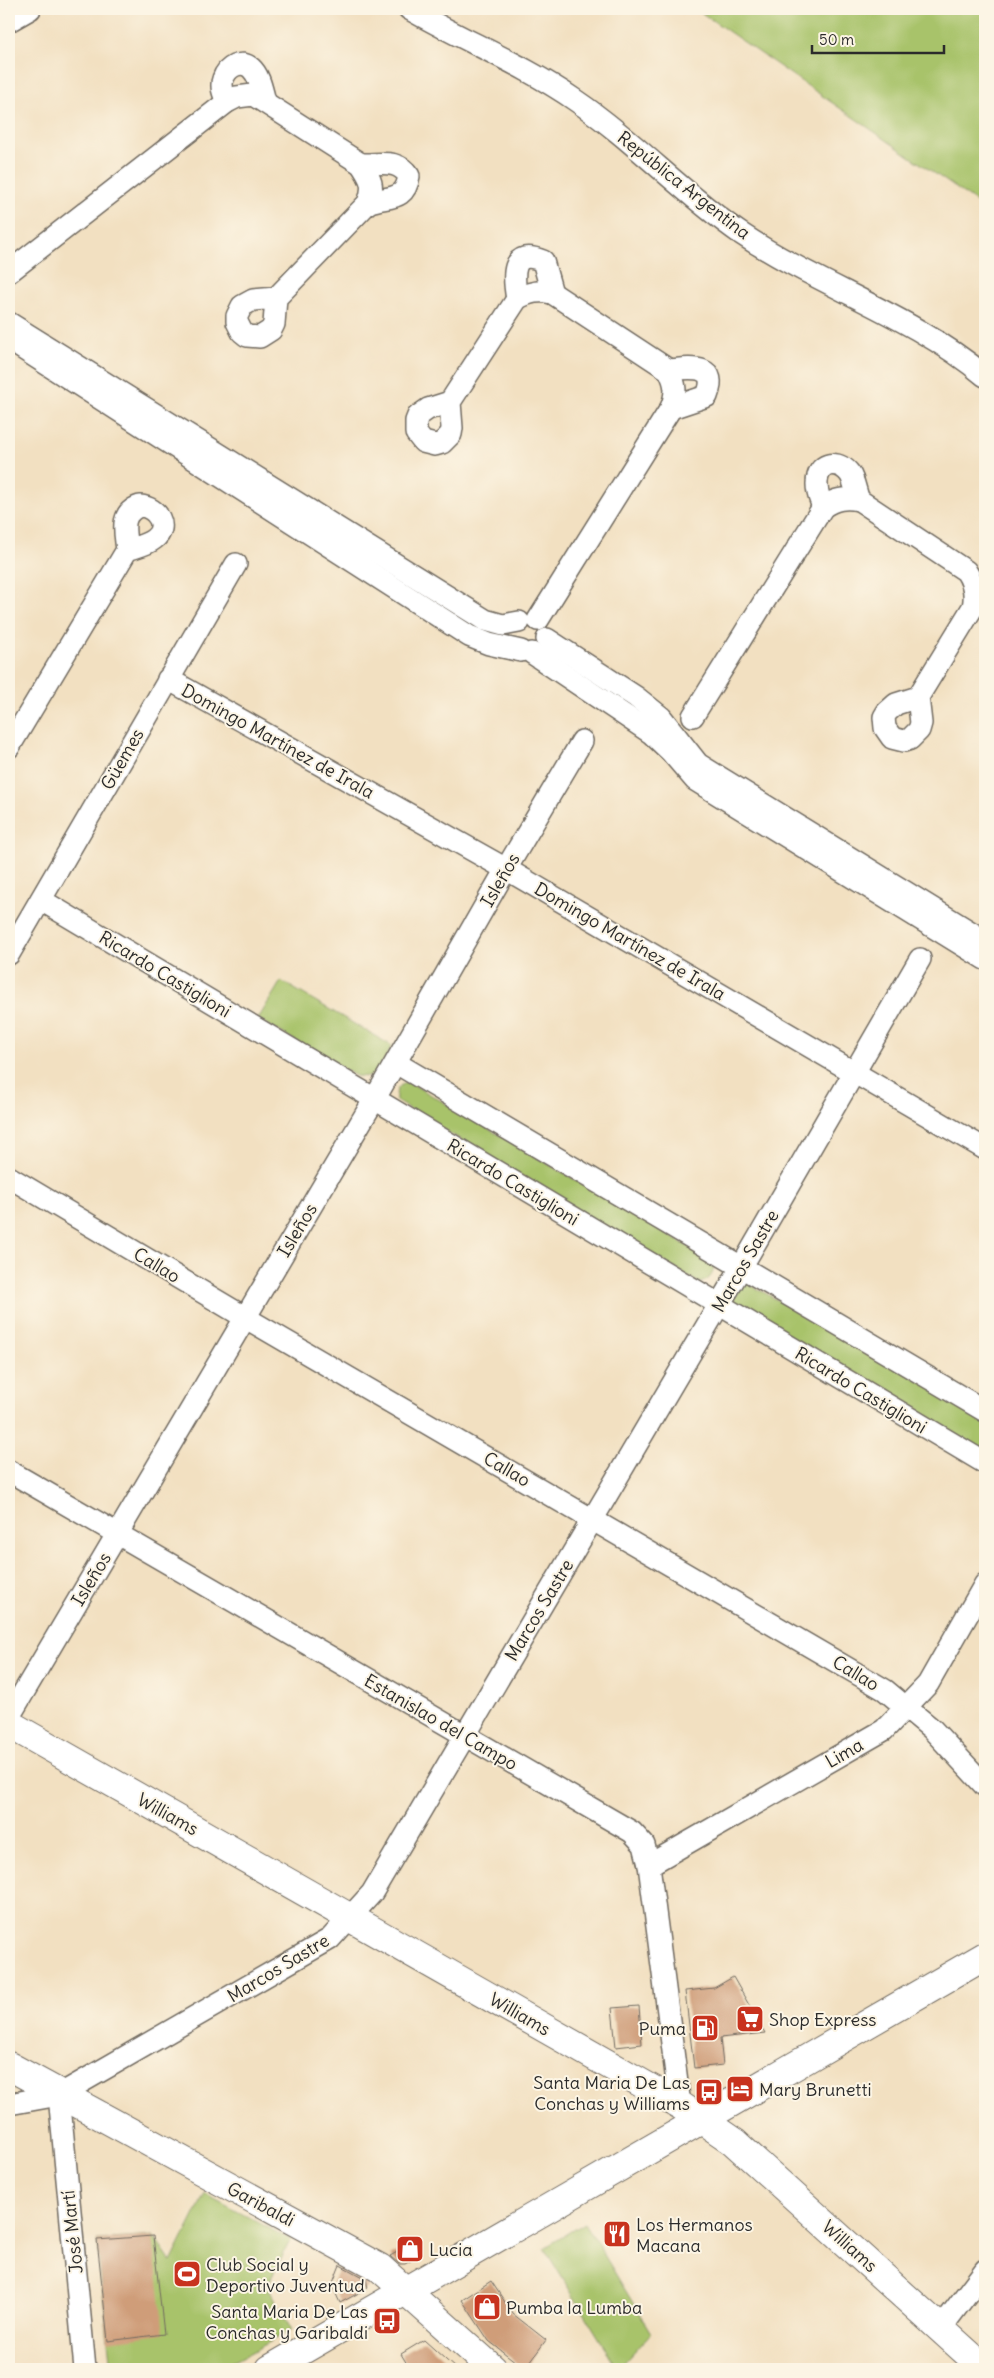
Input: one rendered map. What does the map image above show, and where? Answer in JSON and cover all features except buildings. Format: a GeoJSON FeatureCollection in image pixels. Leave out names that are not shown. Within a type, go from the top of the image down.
{"type":"FeatureCollection","features":[{"type":"Feature","properties":{"kind":"street"},"geometry":{"type":"LineString","coordinates":[[9,21],[30,9]]}},
{"type":"Feature","properties":{"kind":"street","name":"República Argentina"},"geometry":{"type":"LineString","coordinates":[[409,9],[513,62],[575,100],[637,148],[709,210],[742,234],[948,346],[985,376]]}},
{"type":"Feature","properties":{"kind":"street"},"geometry":{"type":"LineString","coordinates":[[227,102],[222,88],[223,79],[229,69],[240,64],[250,66],[256,74],[265,101]]}},
{"type":"Feature","properties":{"kind":"street"},"geometry":{"type":"LineString","coordinates":[[9,272],[227,102],[238,97],[253,95],[362,164],[370,176],[373,191],[368,203],[276,298]]}},
{"type":"Feature","properties":{"kind":"street"},"geometry":{"type":"LineString","coordinates":[[362,164],[387,162],[405,169],[409,176],[408,187],[400,195],[368,203]]}},
{"type":"Feature","properties":{"kind":"street"},"geometry":{"type":"LineString","coordinates":[[517,298],[513,274],[516,266],[523,260],[533,257],[543,261],[552,293]]}},
{"type":"Feature","properties":{"kind":"street"},"geometry":{"type":"LineString","coordinates":[[450,402],[517,298],[527,293],[542,291],[552,293],[669,370],[675,382],[676,396],[671,408],[528,621],[513,628],[512,637],[515,645],[533,648],[636,697],[661,716],[698,764],[985,941]]}},
{"type":"Feature","properties":{"kind":"street"},"geometry":{"type":"LineString","coordinates":[[9,323],[485,620],[503,626],[528,621],[547,632],[533,648]]}},
{"type":"Feature","properties":{"kind":"street"},"geometry":{"type":"LineString","coordinates":[[9,340],[469,636],[489,644],[533,648],[651,733],[671,752],[695,780],[985,958]]}},
{"type":"Feature","properties":{"kind":"street"},"geometry":{"type":"LineString","coordinates":[[669,370],[692,367],[702,369],[709,376],[711,386],[707,396],[671,408]]}},
{"type":"Feature","properties":{"kind":"street"},"geometry":{"type":"LineString","coordinates":[[823,507],[817,490],[818,474],[826,465],[832,464],[842,467],[850,474],[858,500]]}},
{"type":"Feature","properties":{"kind":"street"},"geometry":{"type":"LineString","coordinates":[[698,764],[690,732],[693,716],[823,507],[831,502],[848,498],[858,500],[976,570],[972,580],[975,597],[979,606],[918,697]]}},
{"type":"Feature","properties":{"kind":"street"},"geometry":{"type":"LineString","coordinates":[[9,747],[127,550]]}},
{"type":"Feature","properties":{"kind":"street","name":"Güemes"},"geometry":{"type":"LineString","coordinates":[[9,954],[236,564]]}},
{"type":"Feature","properties":{"kind":"street","name":"Domingo Martínez de Irala"},"geometry":{"type":"LineString","coordinates":[[168,679],[506,869],[985,1149]]}},
{"type":"Feature","properties":{"kind":"street"},"geometry":{"type":"LineString","coordinates":[[661,716],[680,718],[693,716]]}},
{"type":"Feature","properties":{"kind":"street","name":"Isleños"},"geometry":{"type":"LineString","coordinates":[[9,1717],[396,1063],[506,869],[582,741]]}},
{"type":"Feature","properties":{"kind":"street","name":"Ricardo Castiglioni"},"geometry":{"type":"LineString","coordinates":[[41,900],[985,1463]]}},
{"type":"Feature","properties":{"kind":"street","name":"Marcos Sastre"},"geometry":{"type":"LineString","coordinates":[[9,2104],[59,2095],[330,1939],[372,1894],[719,1306],[920,959]]}},
{"type":"Feature","properties":{"kind":"street"},"geometry":{"type":"LineString","coordinates":[[396,1063],[985,1411]]}},
{"type":"Feature","properties":{"kind":"street","name":"Callao"},"geometry":{"type":"LineString","coordinates":[[9,1177],[246,1318],[885,1690],[932,1729],[985,1786]]}},
{"type":"Feature","properties":{"kind":"street","name":"Estanislao del Campo"},"geometry":{"type":"LineString","coordinates":[[9,1471],[632,1832],[644,1845],[649,1864],[690,2112]]}},
{"type":"Feature","properties":{"kind":"street","name":"Lima"},"geometry":{"type":"LineString","coordinates":[[649,1864],[884,1730],[928,1684],[985,1584]]}},
{"type":"Feature","properties":{"kind":"street","name":"Williams"},"geometry":{"type":"LineString","coordinates":[[9,1724],[352,1917],[690,2112],[734,2142],[985,2369]]}},
{"type":"Feature","properties":{"kind":"street"},"geometry":{"type":"LineString","coordinates":[[270,2369],[406,2292],[690,2112],[985,1956]]}},
{"type":"Feature","properties":{"kind":"street","name":"Garibaldi"},"geometry":{"type":"LineString","coordinates":[[9,2066],[59,2095],[380,2268],[493,2369]]}},
{"type":"Feature","properties":{"kind":"street","name":"José Martí"},"geometry":{"type":"LineString","coordinates":[[59,2095],[86,2369]]}},
{"type":"Feature","properties":{"kind":"street"},"geometry":{"type":"LineString","coordinates":[[941,2328],[985,2270]]}},
{"type":"Feature","properties":{"kind":"green space"},"geometry":{"type":"Polygon","coordinates":[[[696,9],[985,9],[985,208],[696,9]]]}},
{"type":"Feature","properties":{"kind":"green space"},"geometry":{"type":"Polygon","coordinates":[[[281,981],[392,1046],[379,1069],[369,1077],[356,1076],[258,1019],[281,981]]]}},
{"type":"Feature","properties":{"kind":"green space"},"geometry":{"type":"Polygon","coordinates":[[[409,1082],[713,1261],[711,1275],[707,1280],[699,1283],[396,1101],[398,1088],[402,1084],[409,1082]]]}},
{"type":"Feature","properties":{"kind":"green space"},"geometry":{"type":"Polygon","coordinates":[[[744,1281],[985,1418],[985,1452],[735,1304],[733,1299],[744,1281]]]}},
{"type":"Feature","properties":{"kind":"green space","name":"Club Social y Deportivo Juventud"},"geometry":{"type":"Polygon","coordinates":[[[205,2194],[291,2240],[267,2286],[292,2330],[220,2369],[111,2369],[97,2240],[153,2236],[171,2262],[205,2194]]]}},
{"type":"Feature","properties":{"kind":"green space"},"geometry":{"type":"Polygon","coordinates":[[[585,2223],[651,2333],[618,2369],[544,2248],[585,2223]]]}},
{"type":"Feature","properties":{"kind":"place","name":"Shop Express"},"geometry":{"type":"Point","coordinates":[750,2019]}},
{"type":"Feature","properties":{"kind":"place","name":"Puma"},"geometry":{"type":"Point","coordinates":[705,2028]}},
{"type":"Feature","properties":{"kind":"place","name":"Mary Brunetti"},"geometry":{"type":"Point","coordinates":[740,2089]}},
{"type":"Feature","properties":{"kind":"place","name":"Santa Maria De Las Conchas y Williams"},"geometry":{"type":"Point","coordinates":[709,2092]}},
{"type":"Feature","properties":{"kind":"place","name":"Los Hermanos Macana"},"geometry":{"type":"Point","coordinates":[617,2234]}},
{"type":"Feature","properties":{"kind":"place","name":"Lucia"},"geometry":{"type":"Point","coordinates":[410,2249]}},
{"type":"Feature","properties":{"kind":"place","name":"Club Social y Deportivo Juventud"},"geometry":{"type":"Point","coordinates":[187,2274]}},
{"type":"Feature","properties":{"kind":"place","name":"Pumba la Lumba"},"geometry":{"type":"Point","coordinates":[487,2307]}},
{"type":"Feature","properties":{"kind":"place","name":"Santa Maria De Las Conchas y Garibaldi"},"geometry":{"type":"Point","coordinates":[387,2321]}}]}
